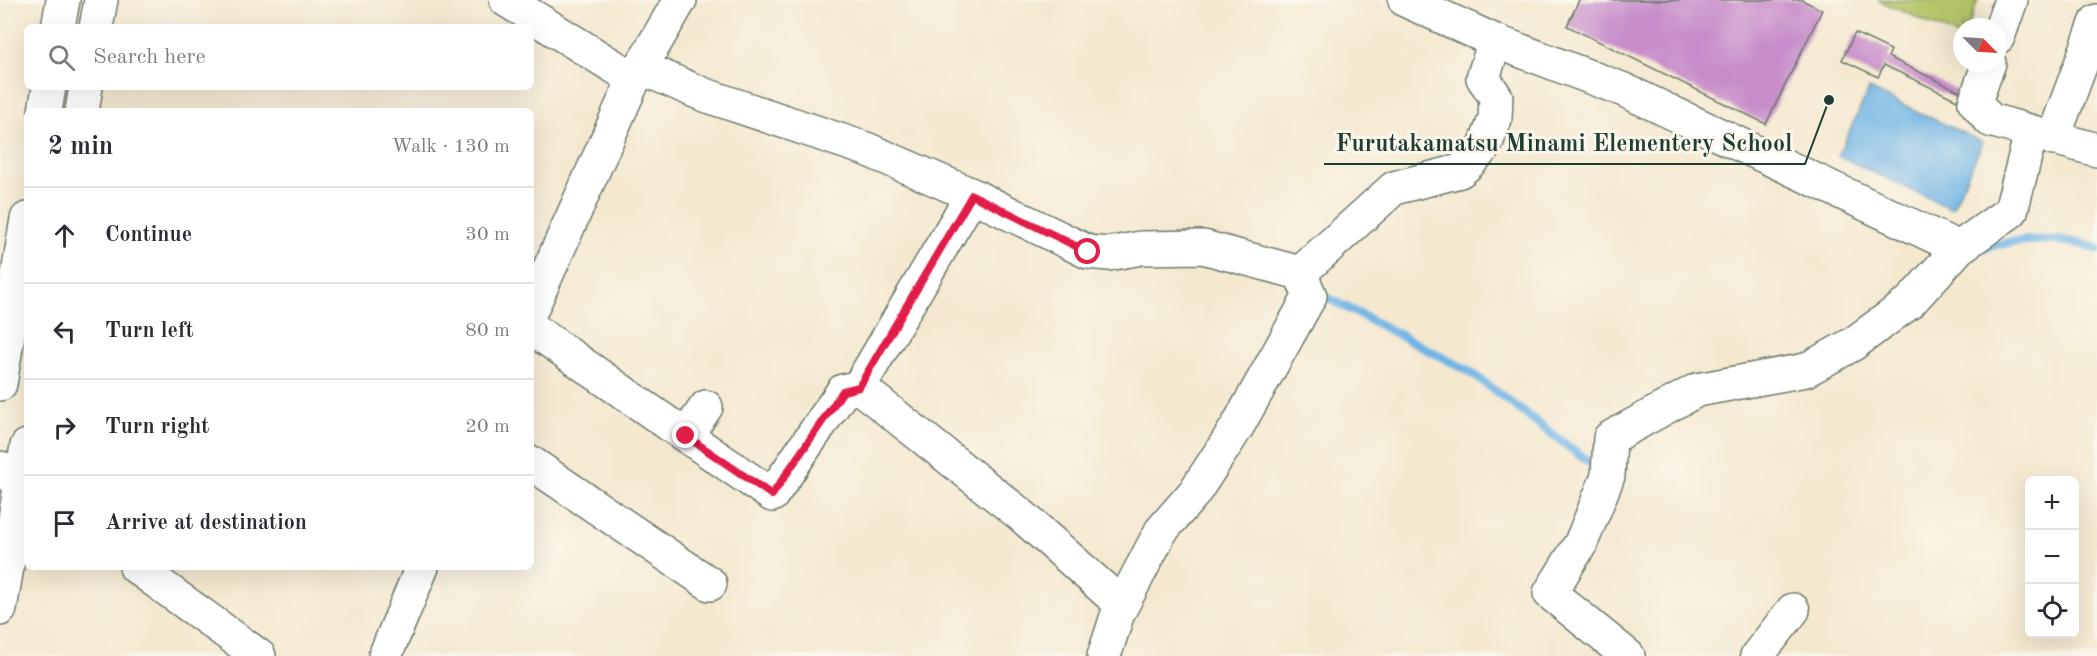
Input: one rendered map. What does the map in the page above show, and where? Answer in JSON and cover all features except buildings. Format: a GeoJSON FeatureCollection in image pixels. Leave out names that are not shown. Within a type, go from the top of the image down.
{"type":"FeatureCollection","features":[{"type":"Feature","properties":{"kind":"street"},"geometry":{"type":"LineString","coordinates":[[59,24],[63,0]]}},
{"type":"Feature","properties":{"kind":"street"},"geometry":{"type":"LineString","coordinates":[[97,24],[101,0]]}},
{"type":"Feature","properties":{"kind":"street"},"geometry":{"type":"LineString","coordinates":[[506,0],[637,73],[866,149],[972,195],[1088,252],[1108,254],[1141,248],[1203,247],[1300,273]]}},
{"type":"Feature","properties":{"kind":"street"},"geometry":{"type":"LineString","coordinates":[[534,303],[637,73],[681,0]]}},
{"type":"Feature","properties":{"kind":"street"},"geometry":{"type":"LineString","coordinates":[[1405,0],[1495,41],[1624,90],[1959,248]]}},
{"type":"Feature","properties":{"kind":"street"},"geometry":{"type":"LineString","coordinates":[[2005,18],[2011,0]]}},
{"type":"Feature","properties":{"kind":"street"},"geometry":{"type":"LineString","coordinates":[[1628,656],[1550,592],[1581,543],[1608,476],[1610,438],[1697,390],[1806,370],[1853,344],[1910,302],[1959,248],[2011,211],[2042,136],[2097,21]]}},
{"type":"Feature","properties":{"kind":"street"},"geometry":{"type":"LineString","coordinates":[[1300,273],[1394,188],[1460,171],[1485,146],[1495,119],[1496,97],[1483,78],[1495,41]]}},
{"type":"Feature","properties":{"kind":"street"},"geometry":{"type":"LineString","coordinates":[[1986,72],[1975,102],[1990,120],[2097,150]]}},
{"type":"Feature","properties":{"kind":"street"},"geometry":{"type":"LineString","coordinates":[[46,108],[48,90]]}},
{"type":"Feature","properties":{"kind":"street"},"geometry":{"type":"LineString","coordinates":[[82,108],[86,90]]}},
{"type":"Feature","properties":{"kind":"street"},"geometry":{"type":"LineString","coordinates":[[534,330],[772,495],[843,391],[859,387],[972,195]]}},
{"type":"Feature","properties":{"kind":"street"},"geometry":{"type":"LineString","coordinates":[[0,384],[24,237]]}},
{"type":"Feature","properties":{"kind":"street"},"geometry":{"type":"LineString","coordinates":[[1104,656],[1122,605],[1161,531],[1194,493],[1237,427],[1310,296],[1300,273]]}},
{"type":"Feature","properties":{"kind":"street"},"geometry":{"type":"LineString","coordinates":[[859,387],[1021,515],[1122,605]]}},
{"type":"Feature","properties":{"kind":"street"},"geometry":{"type":"LineString","coordinates":[[686,436],[706,407]]}},
{"type":"Feature","properties":{"kind":"street"},"geometry":{"type":"LineString","coordinates":[[0,609],[16,480],[24,455]]}},
{"type":"Feature","properties":{"kind":"street"},"geometry":{"type":"LineString","coordinates":[[534,465],[710,584]]}},
{"type":"Feature","properties":{"kind":"street"},"geometry":{"type":"LineString","coordinates":[[140,570],[259,656]]}},
{"type":"Feature","properties":{"kind":"street"},"geometry":{"type":"LineString","coordinates":[[385,656],[421,570]]}},
{"type":"Feature","properties":{"kind":"street"},"geometry":{"type":"LineString","coordinates":[[1757,656],[1792,610]]}},
{"type":"Feature","properties":{"kind":"green space"},"geometry":{"type":"Polygon","coordinates":[[[1878,0],[1978,0],[1971,18],[1953,18],[1953,34],[1878,0]]]}},
{"type":"Feature","properties":{"kind":"water"},"geometry":{"type":"Polygon","coordinates":[[[1869,89],[1983,142],[1952,209],[1838,156],[1869,89]]]}},
{"type":"Feature","properties":{"kind":"waterway"},"geometry":{"type":"LineString","coordinates":[[1981,249],[1994,245],[2039,240],[2070,242],[2097,249]]}},
{"type":"Feature","properties":{"kind":"waterway"},"geometry":{"type":"LineString","coordinates":[[1326,297],[1469,371],[1593,465],[1600,460]]}},
{"type":"Feature","properties":{"kind":"place","name":"Furutakamatsu Minami Elementery School"},"geometry":{"type":"Point","coordinates":[1829,100]}},
{"type":"Feature","properties":{"kind":"route"},"geometry":{"type":"LineString","coordinates":[[686,436],[772,495],[843,391],[859,387],[972,195],[1088,252]]}}]}
